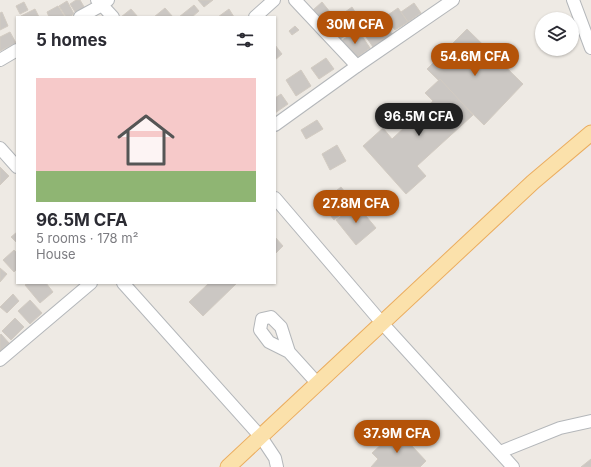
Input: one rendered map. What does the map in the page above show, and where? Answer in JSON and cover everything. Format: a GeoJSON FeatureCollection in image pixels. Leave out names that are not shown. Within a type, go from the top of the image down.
{"type":"FeatureCollection","features":[{"type":"Feature","properties":{"kind":"main road"},"geometry":{"type":"LineString","coordinates":[[228,467],[533,182],[591,133]]}},
{"type":"Feature","properties":{"kind":"street"},"geometry":{"type":"LineString","coordinates":[[256,16],[274,0]]}},
{"type":"Feature","properties":{"kind":"street"},"geometry":{"type":"LineString","coordinates":[[295,0],[356,66]]}},
{"type":"Feature","properties":{"kind":"street"},"geometry":{"type":"LineString","coordinates":[[276,124],[356,66],[453,0]]}},
{"type":"Feature","properties":{"kind":"street"},"geometry":{"type":"LineString","coordinates":[[573,0],[591,48]]}},
{"type":"Feature","properties":{"kind":"street"},"geometry":{"type":"LineString","coordinates":[[81,16],[102,2],[112,16]]}},
{"type":"Feature","properties":{"kind":"street"},"geometry":{"type":"LineString","coordinates":[[0,60],[16,51]]}},
{"type":"Feature","properties":{"kind":"street"},"geometry":{"type":"LineString","coordinates":[[0,148],[16,166]]}},
{"type":"Feature","properties":{"kind":"street"},"geometry":{"type":"LineString","coordinates":[[276,199],[382,323],[514,467]]}},
{"type":"Feature","properties":{"kind":"street"},"geometry":{"type":"LineString","coordinates":[[0,360],[90,284]]}},
{"type":"Feature","properties":{"kind":"street"},"geometry":{"type":"LineString","coordinates":[[124,284],[261,437],[275,458],[277,467]]}},
{"type":"Feature","properties":{"kind":"street"},"geometry":{"type":"LineString","coordinates":[[289,352],[318,384]]}},
{"type":"Feature","properties":{"kind":"street"},"geometry":{"type":"LineString","coordinates":[[500,452],[560,428],[591,422]]}},
{"type":"Feature","properties":{"kind":"building"},"geometry":{"type":"Polygon","coordinates":[[[76,0],[80,0],[86,10],[77,15],[70,4],[76,0]]]}},
{"type":"Feature","properties":{"kind":"building"},"geometry":{"type":"Polygon","coordinates":[[[198,0],[213,0],[204,7],[198,0]]]}},
{"type":"Feature","properties":{"kind":"building"},"geometry":{"type":"Polygon","coordinates":[[[67,1],[74,14],[65,16],[59,6],[67,1]]]}},
{"type":"Feature","properties":{"kind":"building"},"geometry":{"type":"Polygon","coordinates":[[[24,2],[28,10],[20,14],[16,6],[24,2]]]}},
{"type":"Feature","properties":{"kind":"building"},"geometry":{"type":"Polygon","coordinates":[[[322,2],[334,17],[325,24],[313,10],[322,2]]]}},
{"type":"Feature","properties":{"kind":"building"},"geometry":{"type":"Polygon","coordinates":[[[414,3],[421,13],[408,22],[401,12],[414,3]]]}},
{"type":"Feature","properties":{"kind":"building"},"geometry":{"type":"Polygon","coordinates":[[[194,5],[199,11],[193,16],[180,16],[194,5]]]}},
{"type":"Feature","properties":{"kind":"building"},"geometry":{"type":"Polygon","coordinates":[[[58,6],[64,16],[49,16],[47,12],[58,6]]]}},
{"type":"Feature","properties":{"kind":"building"},"geometry":{"type":"Polygon","coordinates":[[[352,7],[360,20],[349,27],[341,15],[352,7]]]}},
{"type":"Feature","properties":{"kind":"building"},"geometry":{"type":"Polygon","coordinates":[[[165,8],[172,16],[155,16],[165,8]]]}},
{"type":"Feature","properties":{"kind":"building"},"geometry":{"type":"Polygon","coordinates":[[[398,8],[408,22],[395,30],[385,17],[398,8]]]}},
{"type":"Feature","properties":{"kind":"building"},"geometry":{"type":"Polygon","coordinates":[[[35,9],[38,16],[21,16],[35,9]]]}},
{"type":"Feature","properties":{"kind":"building"},"geometry":{"type":"Polygon","coordinates":[[[131,9],[137,16],[122,16],[131,9]]]}},
{"type":"Feature","properties":{"kind":"building"},"geometry":{"type":"Polygon","coordinates":[[[229,9],[233,16],[219,16],[229,9]]]}},
{"type":"Feature","properties":{"kind":"building"},"geometry":{"type":"Polygon","coordinates":[[[2,12],[8,26],[0,30],[0,13],[2,12]]]}},
{"type":"Feature","properties":{"kind":"building"},"geometry":{"type":"Polygon","coordinates":[[[338,17],[349,33],[336,42],[325,25],[338,17]]]}},
{"type":"Feature","properties":{"kind":"building"},"geometry":{"type":"Polygon","coordinates":[[[381,19],[392,34],[373,47],[362,31],[381,19]]]}},
{"type":"Feature","properties":{"kind":"building"},"geometry":{"type":"Polygon","coordinates":[[[295,26],[299,30],[292,35],[289,31],[295,26]]]}},
{"type":"Feature","properties":{"kind":"building"},"geometry":{"type":"Polygon","coordinates":[[[467,29],[523,84],[484,125],[427,69],[467,29]]]}},
{"type":"Feature","properties":{"kind":"building"},"geometry":{"type":"Polygon","coordinates":[[[358,30],[370,48],[353,60],[341,41],[358,30]]]}},
{"type":"Feature","properties":{"kind":"building"},"geometry":{"type":"Polygon","coordinates":[[[10,32],[16,43],[0,51],[0,37],[10,32]]]}},
{"type":"Feature","properties":{"kind":"building"},"geometry":{"type":"Polygon","coordinates":[[[276,46],[282,54],[276,59],[276,46]]]}},
{"type":"Feature","properties":{"kind":"building"},"geometry":{"type":"Polygon","coordinates":[[[326,58],[334,69],[319,79],[311,68],[326,58]]]}},
{"type":"Feature","properties":{"kind":"building"},"geometry":{"type":"Polygon","coordinates":[[[301,70],[311,86],[296,96],[286,80],[301,70]]]}},
{"type":"Feature","properties":{"kind":"building"},"geometry":{"type":"Polygon","coordinates":[[[440,79],[473,115],[417,166],[426,176],[406,194],[363,146],[383,128],[392,139],[433,101],[425,93],[440,79]]]}},
{"type":"Feature","properties":{"kind":"building"},"geometry":{"type":"Polygon","coordinates":[[[281,94],[288,104],[276,112],[276,97],[281,94]]]}},
{"type":"Feature","properties":{"kind":"building"},"geometry":{"type":"Polygon","coordinates":[[[317,120],[323,129],[306,139],[301,130],[317,120]]]}},
{"type":"Feature","properties":{"kind":"building"},"geometry":{"type":"Polygon","coordinates":[[[337,145],[346,161],[330,170],[322,154],[337,145]]]}},
{"type":"Feature","properties":{"kind":"building"},"geometry":{"type":"Polygon","coordinates":[[[0,167],[9,176],[0,185],[0,167]]]}},
{"type":"Feature","properties":{"kind":"building"},"geometry":{"type":"Polygon","coordinates":[[[341,187],[354,204],[334,220],[321,203],[341,187]]]}},
{"type":"Feature","properties":{"kind":"building"},"geometry":{"type":"Polygon","coordinates":[[[356,204],[376,228],[356,245],[336,220],[356,204]]]}},
{"type":"Feature","properties":{"kind":"building"},"geometry":{"type":"Polygon","coordinates":[[[16,233],[16,242],[11,237],[16,233]]]}},
{"type":"Feature","properties":{"kind":"building"},"geometry":{"type":"Polygon","coordinates":[[[276,238],[283,246],[276,253],[276,238]]]}},
{"type":"Feature","properties":{"kind":"building"},"geometry":{"type":"Polygon","coordinates":[[[14,250],[16,252],[16,270],[14,272],[3,260],[14,250]]]}},
{"type":"Feature","properties":{"kind":"building"},"geometry":{"type":"Polygon","coordinates":[[[0,268],[7,274],[0,282],[0,268]]]}},
{"type":"Feature","properties":{"kind":"building"},"geometry":{"type":"Polygon","coordinates":[[[47,284],[53,292],[40,303],[25,285],[47,284]]]}},
{"type":"Feature","properties":{"kind":"building"},"geometry":{"type":"Polygon","coordinates":[[[208,284],[236,284],[203,316],[189,302],[208,284]]]}},
{"type":"Feature","properties":{"kind":"building"},"geometry":{"type":"Polygon","coordinates":[[[13,294],[19,301],[7,313],[0,307],[13,294]]]}},
{"type":"Feature","properties":{"kind":"building"},"geometry":{"type":"Polygon","coordinates":[[[30,300],[42,313],[30,324],[18,311],[30,300]]]}},
{"type":"Feature","properties":{"kind":"building"},"geometry":{"type":"Polygon","coordinates":[[[15,318],[24,327],[11,340],[2,331],[15,318]]]}},
{"type":"Feature","properties":{"kind":"building"},"geometry":{"type":"Polygon","coordinates":[[[1,334],[9,343],[0,351],[0,335],[1,334]]]}},
{"type":"Feature","properties":{"kind":"building"},"geometry":{"type":"Polygon","coordinates":[[[397,430],[426,461],[420,467],[371,467],[378,459],[372,453],[397,430]]]}},
{"type":"Feature","properties":{"kind":"building"},"geometry":{"type":"Polygon","coordinates":[[[591,459],[591,467],[581,467],[591,459]]]}}]}
